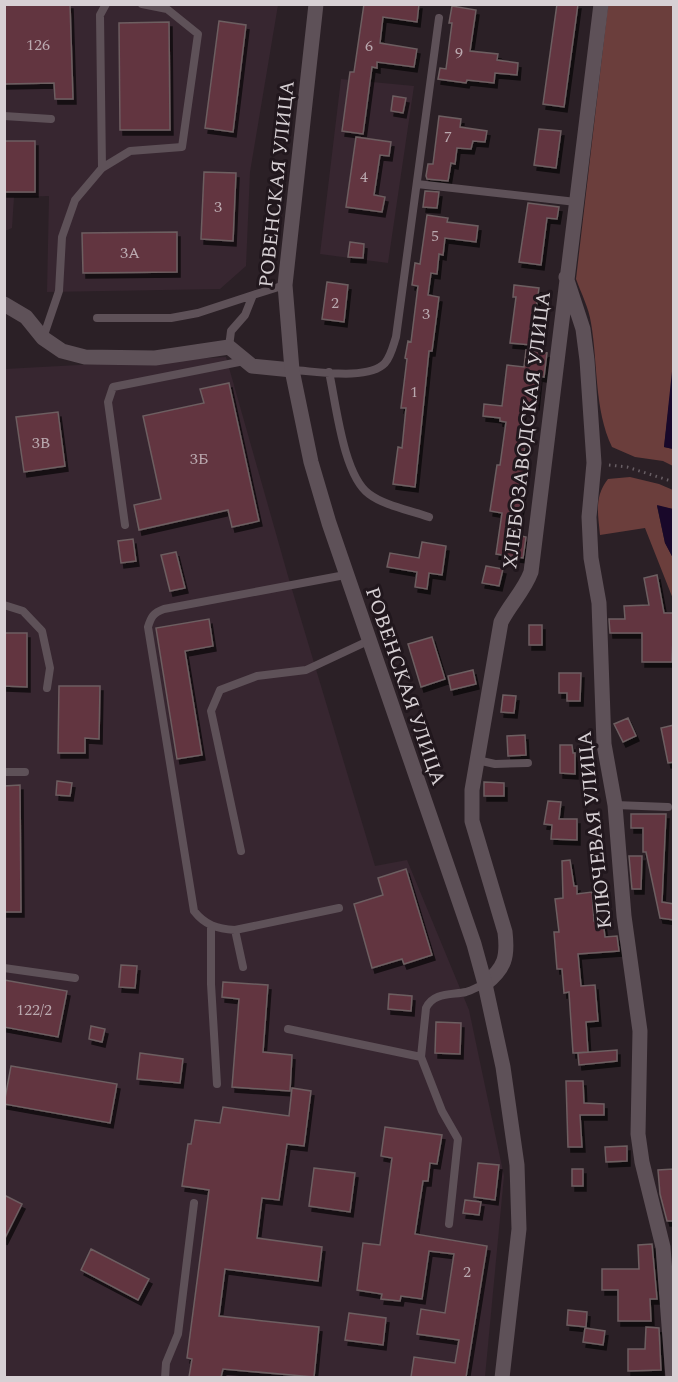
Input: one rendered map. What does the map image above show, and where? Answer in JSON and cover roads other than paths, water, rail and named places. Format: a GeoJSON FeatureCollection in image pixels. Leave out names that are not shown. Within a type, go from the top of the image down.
{"type":"FeatureCollection","features":[{"type":"Feature","properties":{"kind":"street","name":"РОВЕНСКАЯ УЛИЦА"},"geometry":{"type":"LineString","coordinates":[[316,4],[285,285],[292,370],[311,462],[345,575],[474,945],[503,1067],[516,1156],[519,1229],[502,1377]]}},
{"type":"Feature","properties":{"kind":"street","name":"ХЛЕБОЗАВОДСКАЯ УЛИЦА"},"geometry":{"type":"LineString","coordinates":[[485,984],[500,970],[507,942],[506,932],[472,821],[472,790],[501,622],[526,585],[531,572],[601,4]]}},
{"type":"Feature","properties":{"kind":"street","name":"КЛЮЧЕВАЯ УЛИЦА"},"geometry":{"type":"LineString","coordinates":[[566,277],[583,329],[587,360],[594,463],[589,517],[591,558],[600,603],[604,744],[615,805],[624,916],[640,1031],[638,1134],[642,1162],[663,1247],[673,1377]]}},
{"type":"Feature","properties":{"kind":"street"},"geometry":{"type":"LineString","coordinates":[[4,304],[26,316],[43,338],[62,351],[85,357],[155,358],[228,347],[252,366],[292,370]]}},
{"type":"Feature","properties":{"kind":"lane"},"geometry":{"type":"LineString","coordinates":[[102,168],[100,15],[106,4]]}},
{"type":"Feature","properties":{"kind":"lane"},"geometry":{"type":"LineString","coordinates":[[43,338],[59,291],[62,237],[75,200],[102,168],[130,151],[182,147],[198,34],[167,9],[142,4]]}},
{"type":"Feature","properties":{"kind":"lane"},"geometry":{"type":"LineString","coordinates":[[292,370],[353,373],[374,370],[389,356],[396,337],[439,18]]}},
{"type":"Feature","properties":{"kind":"lane"},"geometry":{"type":"LineString","coordinates":[[4,116],[51,119]]}},
{"type":"Feature","properties":{"kind":"lane"},"geometry":{"type":"LineString","coordinates":[[417,184],[576,202]]}},
{"type":"Feature","properties":{"kind":"lane"},"geometry":{"type":"LineString","coordinates":[[97,318],[171,318],[198,314],[285,285]]}},
{"type":"Feature","properties":{"kind":"lane"},"geometry":{"type":"LineString","coordinates":[[228,347],[231,332],[245,315],[253,295]]}},
{"type":"Feature","properties":{"kind":"lane"},"geometry":{"type":"LineString","coordinates":[[125,525],[108,402],[113,387],[245,360]]}},
{"type":"Feature","properties":{"kind":"lane"},"geometry":{"type":"LineString","coordinates":[[329,372],[348,460],[356,479],[370,495],[429,517]]}},
{"type":"Feature","properties":{"kind":"lane"},"geometry":{"type":"LineString","coordinates":[[339,908],[235,930],[222,930],[211,926],[201,920],[194,911],[148,627],[156,612],[164,609],[345,575]]}},
{"type":"Feature","properties":{"kind":"lane"},"geometry":{"type":"LineString","coordinates":[[4,605],[23,611],[42,631],[50,668],[47,688]]}},
{"type":"Feature","properties":{"kind":"lane"},"geometry":{"type":"LineString","coordinates":[[241,851],[211,711],[220,690],[257,675],[306,670],[368,641]]}},
{"type":"Feature","properties":{"kind":"lane"},"geometry":{"type":"LineString","coordinates":[[477,760],[495,764],[528,763]]}},
{"type":"Feature","properties":{"kind":"lane"},"geometry":{"type":"LineString","coordinates":[[4,772],[25,772]]}},
{"type":"Feature","properties":{"kind":"lane"},"geometry":{"type":"LineString","coordinates":[[615,805],[668,807]]}},
{"type":"Feature","properties":{"kind":"lane"},"geometry":{"type":"LineString","coordinates":[[211,926],[211,984],[217,1084]]}},
{"type":"Feature","properties":{"kind":"lane"},"geometry":{"type":"LineString","coordinates":[[235,930],[243,967]]}},
{"type":"Feature","properties":{"kind":"lane"},"geometry":{"type":"LineString","coordinates":[[4,968],[75,978]]}},
{"type":"Feature","properties":{"kind":"lane"},"geometry":{"type":"LineString","coordinates":[[449,1224],[458,1139],[442,1110],[421,1057],[428,1003],[437,996],[469,991],[485,984]]}},
{"type":"Feature","properties":{"kind":"lane"},"geometry":{"type":"LineString","coordinates":[[288,1029],[421,1057]]}},
{"type":"Feature","properties":{"kind":"lane"},"geometry":{"type":"LineString","coordinates":[[165,1377],[166,1363],[178,1334],[194,1203]]}}]}
